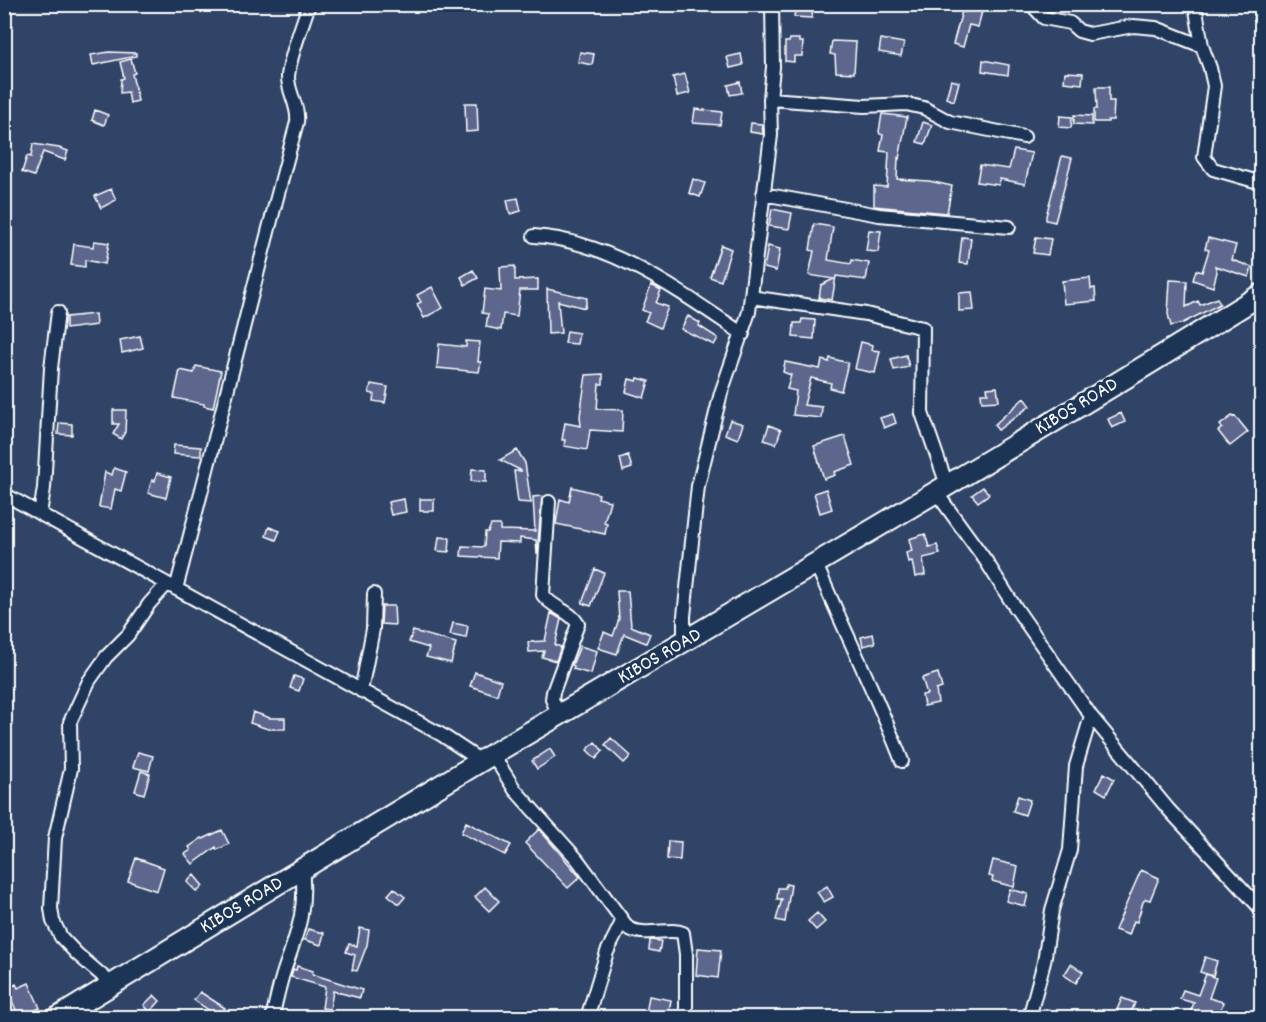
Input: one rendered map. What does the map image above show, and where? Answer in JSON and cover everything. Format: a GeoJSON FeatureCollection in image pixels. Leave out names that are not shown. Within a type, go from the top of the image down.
{"type":"FeatureCollection","features":[{"type":"Feature","properties":{"kind":"main road","name":"KIBOS ROAD"},"geometry":{"type":"LineString","coordinates":[[57,1017],[487,758],[942,489],[1262,294]]}},
{"type":"Feature","properties":{"kind":"street"},"geometry":{"type":"LineString","coordinates":[[112,984],[61,937],[53,921],[51,908],[55,837],[71,769],[70,722],[89,681],[106,657],[128,635],[149,604],[171,587],[218,431],[250,297],[297,123],[297,110],[288,75],[309,4]]}},
{"type":"Feature","properties":{"kind":"street"},"geometry":{"type":"LineString","coordinates":[[684,643],[685,605],[698,486],[721,393],[749,312],[771,135],[772,4]]}},
{"type":"Feature","properties":{"kind":"street"},"geometry":{"type":"LineString","coordinates":[[1031,4],[1044,18],[1070,23],[1079,31],[1090,33],[1133,26],[1156,28],[1202,46]]}},
{"type":"Feature","properties":{"kind":"street"},"geometry":{"type":"LineString","coordinates":[[1195,4],[1202,46],[1210,68],[1214,94],[1204,157],[1213,169],[1262,183]]}},
{"type":"Feature","properties":{"kind":"street"},"geometry":{"type":"LineString","coordinates":[[770,99],[864,106],[906,104],[924,108],[950,122],[1024,137]]}},
{"type":"Feature","properties":{"kind":"street"},"geometry":{"type":"LineString","coordinates":[[764,194],[879,215],[1008,227]]}},
{"type":"Feature","properties":{"kind":"street"},"geometry":{"type":"LineString","coordinates":[[534,236],[558,237],[597,249],[656,277],[743,334]]}},
{"type":"Feature","properties":{"kind":"street"},"geometry":{"type":"LineString","coordinates":[[751,297],[866,314],[923,328],[922,413],[942,489],[1011,601],[1091,716],[1169,810],[1262,910]]}},
{"type":"Feature","properties":{"kind":"street"},"geometry":{"type":"LineString","coordinates":[[40,514],[44,488],[51,368],[58,312]]}},
{"type":"Feature","properties":{"kind":"street"},"geometry":{"type":"LineString","coordinates":[[4,494],[487,758],[577,859],[628,929],[651,934],[679,931],[683,933],[686,954],[686,1017]]}},
{"type":"Feature","properties":{"kind":"street"},"geometry":{"type":"LineString","coordinates":[[549,502],[543,595],[548,601],[568,612],[578,624],[553,692],[552,699],[560,716]]}},
{"type":"Feature","properties":{"kind":"street"},"geometry":{"type":"LineString","coordinates":[[816,564],[843,628],[880,705],[902,761]]}},
{"type":"Feature","properties":{"kind":"street"},"geometry":{"type":"LineString","coordinates":[[361,691],[373,629],[374,594]]}},
{"type":"Feature","properties":{"kind":"street"},"geometry":{"type":"LineString","coordinates":[[1029,1017],[1044,962],[1052,910],[1070,850],[1076,766],[1091,716]]}},
{"type":"Feature","properties":{"kind":"street"},"geometry":{"type":"LineString","coordinates":[[272,1017],[283,974],[299,929],[304,891],[302,869]]}},
{"type":"Feature","properties":{"kind":"street"},"geometry":{"type":"LineString","coordinates":[[587,1017],[607,952],[622,922]]}},
{"type":"Feature","properties":{"kind":"building"},"geometry":{"type":"Polygon","coordinates":[[[796,4],[813,4],[812,18],[794,17],[796,4]]]}},
{"type":"Feature","properties":{"kind":"building"},"geometry":{"type":"Polygon","coordinates":[[[968,5],[978,7],[977,10],[982,11],[978,27],[969,25],[963,47],[953,44],[962,11],[966,12],[968,5]]]}},
{"type":"Feature","properties":{"kind":"building"},"geometry":{"type":"Polygon","coordinates":[[[790,39],[799,39],[799,42],[803,42],[802,56],[794,56],[794,62],[785,61],[785,42],[789,42],[790,39]]]}},
{"type":"Feature","properties":{"kind":"building"},"geometry":{"type":"Polygon","coordinates":[[[881,39],[904,43],[901,56],[879,52],[881,39]]]}},
{"type":"Feature","properties":{"kind":"building"},"geometry":{"type":"Polygon","coordinates":[[[832,41],[856,42],[854,73],[836,72],[835,55],[830,54],[832,41]]]}},
{"type":"Feature","properties":{"kind":"building"},"geometry":{"type":"Polygon","coordinates":[[[109,52],[136,53],[136,56],[93,65],[91,55],[109,52]]]}},
{"type":"Feature","properties":{"kind":"building"},"geometry":{"type":"Polygon","coordinates":[[[580,52],[594,54],[592,65],[578,62],[580,52]]]}},
{"type":"Feature","properties":{"kind":"building"},"geometry":{"type":"Polygon","coordinates":[[[741,54],[743,65],[730,68],[727,57],[741,54]]]}},
{"type":"Feature","properties":{"kind":"building"},"geometry":{"type":"Polygon","coordinates":[[[131,59],[138,101],[130,103],[128,92],[120,93],[121,79],[124,78],[120,62],[131,59]]]}},
{"type":"Feature","properties":{"kind":"building"},"geometry":{"type":"Polygon","coordinates":[[[983,60],[1009,65],[1008,75],[982,71],[983,60]]]}},
{"type":"Feature","properties":{"kind":"building"},"geometry":{"type":"Polygon","coordinates":[[[1065,72],[1083,73],[1082,84],[1064,82],[1065,72]]]}},
{"type":"Feature","properties":{"kind":"building"},"geometry":{"type":"Polygon","coordinates":[[[685,74],[690,93],[677,96],[673,77],[685,74]]]}},
{"type":"Feature","properties":{"kind":"building"},"geometry":{"type":"Polygon","coordinates":[[[951,80],[959,82],[954,101],[946,98],[951,80]]]}},
{"type":"Feature","properties":{"kind":"building"},"geometry":{"type":"Polygon","coordinates":[[[740,82],[742,93],[730,95],[728,85],[740,82]]]}},
{"type":"Feature","properties":{"kind":"building"},"geometry":{"type":"Polygon","coordinates":[[[1096,87],[1109,87],[1109,101],[1114,101],[1113,120],[1094,122],[1094,109],[1097,109],[1096,87]]]}},
{"type":"Feature","properties":{"kind":"building"},"geometry":{"type":"Polygon","coordinates":[[[465,103],[477,103],[478,131],[466,132],[465,103]]]}},
{"type":"Feature","properties":{"kind":"building"},"geometry":{"type":"Polygon","coordinates":[[[695,109],[722,112],[720,125],[693,123],[695,109]]]}},
{"type":"Feature","properties":{"kind":"building"},"geometry":{"type":"Polygon","coordinates":[[[95,110],[108,115],[104,125],[92,120],[95,110]]]}},
{"type":"Feature","properties":{"kind":"building"},"geometry":{"type":"Polygon","coordinates":[[[882,114],[907,117],[898,158],[897,179],[929,181],[952,186],[947,213],[874,206],[874,186],[887,187],[889,152],[880,151],[883,135],[879,132],[882,114]]]}},
{"type":"Feature","properties":{"kind":"building"},"geometry":{"type":"Polygon","coordinates":[[[1074,115],[1092,116],[1092,125],[1074,124],[1074,115]]]}},
{"type":"Feature","properties":{"kind":"building"},"geometry":{"type":"Polygon","coordinates":[[[1060,116],[1072,117],[1071,128],[1059,127],[1060,116]]]}},
{"type":"Feature","properties":{"kind":"building"},"geometry":{"type":"Polygon","coordinates":[[[923,122],[932,125],[925,144],[917,142],[923,122]]]}},
{"type":"Feature","properties":{"kind":"building"},"geometry":{"type":"Polygon","coordinates":[[[751,123],[762,124],[763,134],[750,132],[751,123]]]}},
{"type":"Feature","properties":{"kind":"building"},"geometry":{"type":"Polygon","coordinates":[[[33,144],[68,151],[65,160],[43,152],[34,176],[22,172],[27,156],[31,157],[33,144]]]}},
{"type":"Feature","properties":{"kind":"building"},"geometry":{"type":"Polygon","coordinates":[[[1014,150],[1032,153],[1025,184],[1000,179],[999,185],[977,182],[980,165],[1009,169],[1014,150]]]}},
{"type":"Feature","properties":{"kind":"building"},"geometry":{"type":"Polygon","coordinates":[[[1062,156],[1072,158],[1055,222],[1046,220],[1046,216],[1062,156]]]}},
{"type":"Feature","properties":{"kind":"building"},"geometry":{"type":"Polygon","coordinates":[[[693,179],[705,183],[700,197],[689,193],[693,179]]]}},
{"type":"Feature","properties":{"kind":"building"},"geometry":{"type":"Polygon","coordinates":[[[111,189],[116,200],[101,208],[95,196],[111,189]]]}},
{"type":"Feature","properties":{"kind":"building"},"geometry":{"type":"Polygon","coordinates":[[[518,198],[521,211],[510,214],[507,200],[518,198]]]}},
{"type":"Feature","properties":{"kind":"building"},"geometry":{"type":"Polygon","coordinates":[[[772,209],[792,213],[789,229],[769,226],[772,209]]]}},
{"type":"Feature","properties":{"kind":"building"},"geometry":{"type":"Polygon","coordinates":[[[814,224],[833,227],[828,260],[851,264],[852,260],[869,263],[866,280],[836,276],[832,300],[819,298],[821,285],[834,279],[809,275],[814,251],[810,250],[814,224]]]}},
{"type":"Feature","properties":{"kind":"building"},"geometry":{"type":"Polygon","coordinates":[[[869,230],[881,231],[878,252],[866,251],[869,230]]]}},
{"type":"Feature","properties":{"kind":"building"},"geometry":{"type":"Polygon","coordinates":[[[962,237],[971,238],[968,264],[959,263],[962,237]]]}},
{"type":"Feature","properties":{"kind":"building"},"geometry":{"type":"Polygon","coordinates":[[[1036,237],[1051,239],[1048,255],[1033,253],[1036,237]]]}},
{"type":"Feature","properties":{"kind":"building"},"geometry":{"type":"Polygon","coordinates":[[[1208,238],[1236,245],[1232,260],[1252,267],[1249,277],[1215,266],[1217,272],[1213,287],[1193,280],[1196,270],[1202,272],[1209,250],[1205,249],[1208,238]]]}},
{"type":"Feature","properties":{"kind":"building"},"geometry":{"type":"Polygon","coordinates":[[[94,241],[109,243],[105,264],[85,260],[85,267],[71,265],[74,244],[93,247],[94,241]]]}},
{"type":"Feature","properties":{"kind":"building"},"geometry":{"type":"Polygon","coordinates":[[[721,245],[731,249],[721,281],[710,277],[721,245]]]}},
{"type":"Feature","properties":{"kind":"building"},"geometry":{"type":"Polygon","coordinates":[[[768,246],[780,249],[776,271],[764,268],[768,246]]]}},
{"type":"Feature","properties":{"kind":"building"},"geometry":{"type":"Polygon","coordinates":[[[515,266],[515,280],[538,279],[538,290],[520,290],[517,316],[503,314],[501,330],[486,327],[488,314],[482,313],[485,289],[501,291],[500,267],[515,266]]]}},
{"type":"Feature","properties":{"kind":"building"},"geometry":{"type":"Polygon","coordinates":[[[473,270],[478,278],[465,285],[461,277],[473,270]]]}},
{"type":"Feature","properties":{"kind":"building"},"geometry":{"type":"Polygon","coordinates":[[[1090,278],[1091,289],[1095,288],[1096,301],[1064,304],[1062,281],[1090,278]]]}},
{"type":"Feature","properties":{"kind":"building"},"geometry":{"type":"Polygon","coordinates":[[[1170,280],[1187,281],[1186,307],[1198,301],[1200,305],[1217,298],[1220,304],[1183,323],[1171,326],[1168,314],[1170,280]]]}},
{"type":"Feature","properties":{"kind":"building"},"geometry":{"type":"Polygon","coordinates":[[[651,285],[661,290],[656,303],[668,307],[660,328],[645,321],[649,313],[642,310],[651,285]]]}},
{"type":"Feature","properties":{"kind":"building"},"geometry":{"type":"Polygon","coordinates":[[[432,287],[443,308],[424,318],[417,304],[421,302],[417,295],[432,287]]]}},
{"type":"Feature","properties":{"kind":"building"},"geometry":{"type":"Polygon","coordinates":[[[547,289],[587,298],[585,308],[558,301],[561,333],[548,334],[547,289]]]}},
{"type":"Feature","properties":{"kind":"building"},"geometry":{"type":"Polygon","coordinates":[[[972,292],[974,310],[959,311],[959,293],[972,292]]]}},
{"type":"Feature","properties":{"kind":"building"},"geometry":{"type":"Polygon","coordinates":[[[95,314],[96,325],[66,329],[66,317],[95,314]]]}},
{"type":"Feature","properties":{"kind":"building"},"geometry":{"type":"Polygon","coordinates":[[[688,316],[718,338],[714,345],[681,329],[688,316]]]}},
{"type":"Feature","properties":{"kind":"building"},"geometry":{"type":"Polygon","coordinates":[[[802,319],[815,320],[814,339],[793,337],[794,323],[801,323],[802,319]]]}},
{"type":"Feature","properties":{"kind":"building"},"geometry":{"type":"Polygon","coordinates":[[[567,331],[579,333],[577,344],[565,343],[567,331]]]}},
{"type":"Feature","properties":{"kind":"building"},"geometry":{"type":"Polygon","coordinates":[[[140,336],[143,348],[122,353],[120,340],[140,336]]]}},
{"type":"Feature","properties":{"kind":"building"},"geometry":{"type":"Polygon","coordinates":[[[466,341],[480,342],[479,372],[437,368],[439,344],[466,347],[466,341]]]}},
{"type":"Feature","properties":{"kind":"building"},"geometry":{"type":"Polygon","coordinates":[[[861,342],[873,345],[872,350],[880,351],[875,373],[855,369],[861,342]]]}},
{"type":"Feature","properties":{"kind":"building"},"geometry":{"type":"Polygon","coordinates":[[[906,355],[909,367],[894,370],[891,359],[906,355]]]}},
{"type":"Feature","properties":{"kind":"building"},"geometry":{"type":"Polygon","coordinates":[[[830,358],[848,363],[841,391],[830,388],[831,383],[811,378],[804,405],[822,407],[821,418],[793,415],[796,391],[787,389],[791,375],[783,372],[785,362],[820,369],[822,360],[829,362],[830,358]]]}},
{"type":"Feature","properties":{"kind":"building"},"geometry":{"type":"Polygon","coordinates":[[[196,366],[221,371],[213,408],[174,398],[180,370],[194,373],[196,366]]]}},
{"type":"Feature","properties":{"kind":"building"},"geometry":{"type":"Polygon","coordinates":[[[603,374],[603,384],[599,384],[597,409],[623,410],[622,432],[590,430],[587,450],[564,446],[565,440],[562,440],[565,423],[581,426],[580,416],[586,375],[603,374]]]}},
{"type":"Feature","properties":{"kind":"building"},"geometry":{"type":"Polygon","coordinates":[[[638,378],[649,381],[644,398],[626,392],[629,379],[637,381],[638,378]]]}},
{"type":"Feature","properties":{"kind":"building"},"geometry":{"type":"Polygon","coordinates":[[[371,384],[388,387],[385,403],[373,401],[374,394],[369,393],[371,384]]]}},
{"type":"Feature","properties":{"kind":"building"},"geometry":{"type":"Polygon","coordinates":[[[997,387],[999,401],[982,402],[981,393],[988,393],[987,388],[997,387]]]}},
{"type":"Feature","properties":{"kind":"building"},"geometry":{"type":"Polygon","coordinates":[[[1024,398],[1030,406],[998,430],[994,425],[1024,398]]]}},
{"type":"Feature","properties":{"kind":"building"},"geometry":{"type":"Polygon","coordinates":[[[113,410],[126,410],[125,432],[121,439],[113,434],[119,424],[113,424],[113,410]]]}},
{"type":"Feature","properties":{"kind":"building"},"geometry":{"type":"Polygon","coordinates":[[[1121,413],[1125,422],[1112,428],[1108,419],[1121,413]]]}},
{"type":"Feature","properties":{"kind":"building"},"geometry":{"type":"Polygon","coordinates":[[[893,414],[896,423],[884,428],[880,418],[893,414]]]}},
{"type":"Feature","properties":{"kind":"building"},"geometry":{"type":"Polygon","coordinates":[[[1235,416],[1248,432],[1230,446],[1218,431],[1222,428],[1220,425],[1235,416]]]}},
{"type":"Feature","properties":{"kind":"building"},"geometry":{"type":"Polygon","coordinates":[[[730,420],[743,424],[738,439],[725,434],[730,420]]]}},
{"type":"Feature","properties":{"kind":"building"},"geometry":{"type":"Polygon","coordinates":[[[59,423],[72,424],[72,435],[58,434],[59,423]]]}},
{"type":"Feature","properties":{"kind":"building"},"geometry":{"type":"Polygon","coordinates":[[[769,425],[781,430],[776,444],[764,440],[769,425]]]}},
{"type":"Feature","properties":{"kind":"building"},"geometry":{"type":"Polygon","coordinates":[[[845,436],[854,465],[834,472],[835,475],[824,479],[814,446],[845,436]]]}},
{"type":"Feature","properties":{"kind":"building"},"geometry":{"type":"Polygon","coordinates":[[[174,445],[201,447],[201,456],[173,454],[174,445]]]}},
{"type":"Feature","properties":{"kind":"building"},"geometry":{"type":"Polygon","coordinates":[[[517,450],[525,463],[531,503],[518,502],[514,471],[522,471],[500,460],[517,450]]]}},
{"type":"Feature","properties":{"kind":"building"},"geometry":{"type":"Polygon","coordinates":[[[628,455],[632,468],[623,471],[620,458],[628,455]]]}},
{"type":"Feature","properties":{"kind":"building"},"geometry":{"type":"Polygon","coordinates":[[[114,468],[126,472],[121,491],[115,489],[111,509],[99,507],[105,472],[112,475],[114,468]]]}},
{"type":"Feature","properties":{"kind":"building"},"geometry":{"type":"Polygon","coordinates":[[[472,469],[486,470],[486,482],[471,481],[472,469]]]}},
{"type":"Feature","properties":{"kind":"building"},"geometry":{"type":"Polygon","coordinates":[[[157,473],[171,477],[166,498],[148,493],[157,473]]]}},
{"type":"Feature","properties":{"kind":"building"},"geometry":{"type":"Polygon","coordinates":[[[572,487],[599,494],[598,498],[610,501],[604,523],[607,524],[605,534],[556,524],[560,499],[569,502],[572,487]]]}},
{"type":"Feature","properties":{"kind":"building"},"geometry":{"type":"Polygon","coordinates":[[[983,487],[989,494],[978,502],[972,495],[983,487]]]}},
{"type":"Feature","properties":{"kind":"building"},"geometry":{"type":"Polygon","coordinates":[[[826,489],[832,509],[820,513],[814,493],[826,489]]]}},
{"type":"Feature","properties":{"kind":"building"},"geometry":{"type":"Polygon","coordinates":[[[542,496],[537,555],[536,540],[520,538],[520,543],[498,542],[497,558],[461,556],[462,546],[484,547],[485,532],[488,532],[491,525],[500,525],[500,530],[535,531],[533,497],[542,496]]]}},
{"type":"Feature","properties":{"kind":"building"},"geometry":{"type":"Polygon","coordinates":[[[404,499],[406,512],[391,515],[388,502],[404,499]]]}},
{"type":"Feature","properties":{"kind":"building"},"geometry":{"type":"Polygon","coordinates":[[[420,499],[434,499],[434,511],[420,511],[420,499]]]}},
{"type":"Feature","properties":{"kind":"building"},"geometry":{"type":"Polygon","coordinates":[[[269,527],[280,531],[276,540],[266,536],[269,527]]]}},
{"type":"Feature","properties":{"kind":"building"},"geometry":{"type":"Polygon","coordinates":[[[925,534],[929,547],[937,545],[940,554],[923,558],[925,575],[915,577],[912,561],[908,562],[906,553],[912,551],[909,539],[925,534]]]}},
{"type":"Feature","properties":{"kind":"building"},"geometry":{"type":"Polygon","coordinates":[[[439,537],[450,538],[449,552],[437,551],[439,537]]]}},
{"type":"Feature","properties":{"kind":"building"},"geometry":{"type":"Polygon","coordinates":[[[595,569],[604,573],[591,606],[582,603],[595,569]]]}},
{"type":"Feature","properties":{"kind":"building"},"geometry":{"type":"Polygon","coordinates":[[[617,591],[628,591],[631,626],[650,634],[646,643],[624,634],[617,654],[598,648],[604,632],[613,636],[619,619],[617,591]]]}},
{"type":"Feature","properties":{"kind":"building"},"geometry":{"type":"Polygon","coordinates":[[[382,606],[394,606],[395,625],[381,624],[382,606]]]}},
{"type":"Feature","properties":{"kind":"building"},"geometry":{"type":"Polygon","coordinates":[[[551,613],[561,619],[555,645],[561,647],[556,661],[542,657],[544,651],[529,652],[528,642],[545,641],[551,613]]]}},
{"type":"Feature","properties":{"kind":"building"},"geometry":{"type":"Polygon","coordinates":[[[453,623],[468,626],[466,638],[450,635],[453,623]]]}},
{"type":"Feature","properties":{"kind":"building"},"geometry":{"type":"Polygon","coordinates":[[[413,631],[456,643],[451,663],[426,657],[429,648],[409,642],[413,631]]]}},
{"type":"Feature","properties":{"kind":"building"},"geometry":{"type":"Polygon","coordinates":[[[873,634],[875,643],[863,646],[861,637],[873,634]]]}},
{"type":"Feature","properties":{"kind":"building"},"geometry":{"type":"Polygon","coordinates":[[[580,646],[597,651],[591,674],[573,669],[572,665],[580,646]]]}},
{"type":"Feature","properties":{"kind":"building"},"geometry":{"type":"Polygon","coordinates":[[[475,672],[501,681],[497,695],[470,686],[475,672]]]}},
{"type":"Feature","properties":{"kind":"building"},"geometry":{"type":"Polygon","coordinates":[[[938,673],[942,688],[936,690],[938,703],[924,706],[922,695],[927,694],[922,678],[938,673]]]}},
{"type":"Feature","properties":{"kind":"building"},"geometry":{"type":"Polygon","coordinates":[[[294,676],[303,679],[299,691],[290,688],[294,676]]]}},
{"type":"Feature","properties":{"kind":"building"},"geometry":{"type":"Polygon","coordinates":[[[253,712],[270,718],[285,718],[285,729],[268,729],[250,723],[253,712]]]}},
{"type":"Feature","properties":{"kind":"building"},"geometry":{"type":"Polygon","coordinates":[[[611,738],[631,756],[624,763],[605,745],[611,738]]]}},
{"type":"Feature","properties":{"kind":"building"},"geometry":{"type":"Polygon","coordinates":[[[595,742],[603,751],[596,759],[587,750],[595,742]]]}},
{"type":"Feature","properties":{"kind":"building"},"geometry":{"type":"Polygon","coordinates":[[[550,749],[555,757],[537,769],[532,761],[550,749]]]}},
{"type":"Feature","properties":{"kind":"building"},"geometry":{"type":"Polygon","coordinates":[[[138,752],[153,756],[149,771],[133,767],[138,752]]]}},
{"type":"Feature","properties":{"kind":"building"},"geometry":{"type":"Polygon","coordinates":[[[141,771],[150,774],[144,794],[135,791],[141,771]]]}},
{"type":"Feature","properties":{"kind":"building"},"geometry":{"type":"Polygon","coordinates":[[[1104,773],[1114,779],[1106,795],[1096,789],[1104,773]]]}},
{"type":"Feature","properties":{"kind":"building"},"geometry":{"type":"Polygon","coordinates":[[[1018,796],[1030,800],[1025,815],[1013,811],[1018,796]]]}},
{"type":"Feature","properties":{"kind":"building"},"geometry":{"type":"Polygon","coordinates":[[[466,822],[511,845],[505,855],[461,833],[466,822]]]}},
{"type":"Feature","properties":{"kind":"building"},"geometry":{"type":"Polygon","coordinates":[[[539,829],[580,877],[568,888],[525,843],[539,829]]]}},
{"type":"Feature","properties":{"kind":"building"},"geometry":{"type":"Polygon","coordinates":[[[222,830],[229,844],[217,850],[216,847],[193,864],[185,854],[191,850],[189,847],[202,838],[222,830]]]}},
{"type":"Feature","properties":{"kind":"building"},"geometry":{"type":"Polygon","coordinates":[[[668,841],[681,842],[680,860],[667,859],[668,841]]]}},
{"type":"Feature","properties":{"kind":"building"},"geometry":{"type":"Polygon","coordinates":[[[136,858],[164,868],[157,891],[128,881],[136,858]]]}},
{"type":"Feature","properties":{"kind":"building"},"geometry":{"type":"Polygon","coordinates":[[[993,860],[1018,866],[1014,887],[992,881],[993,877],[989,876],[993,860]]]}},
{"type":"Feature","properties":{"kind":"building"},"geometry":{"type":"Polygon","coordinates":[[[1141,870],[1159,878],[1150,900],[1146,899],[1143,902],[1137,922],[1134,921],[1129,935],[1115,930],[1141,870]]]}},
{"type":"Feature","properties":{"kind":"building"},"geometry":{"type":"Polygon","coordinates":[[[194,875],[203,886],[197,892],[187,882],[194,875]]]}},
{"type":"Feature","properties":{"kind":"building"},"geometry":{"type":"Polygon","coordinates":[[[786,884],[791,885],[785,922],[776,920],[782,899],[777,899],[778,888],[785,888],[786,884]]]}},
{"type":"Feature","properties":{"kind":"building"},"geometry":{"type":"Polygon","coordinates":[[[827,886],[833,897],[824,902],[817,892],[827,886]]]}},
{"type":"Feature","properties":{"kind":"building"},"geometry":{"type":"Polygon","coordinates":[[[485,887],[499,901],[489,911],[475,897],[485,887]]]}},
{"type":"Feature","properties":{"kind":"building"},"geometry":{"type":"Polygon","coordinates":[[[394,888],[405,897],[399,904],[388,895],[394,888]]]}},
{"type":"Feature","properties":{"kind":"building"},"geometry":{"type":"Polygon","coordinates":[[[1010,889],[1028,894],[1025,906],[1006,901],[1010,889]]]}},
{"type":"Feature","properties":{"kind":"building"},"geometry":{"type":"Polygon","coordinates":[[[817,913],[825,922],[816,930],[808,921],[817,913]]]}},
{"type":"Feature","properties":{"kind":"building"},"geometry":{"type":"Polygon","coordinates":[[[360,928],[369,930],[367,945],[357,971],[352,970],[355,955],[346,952],[349,944],[357,946],[360,928]]]}},
{"type":"Feature","properties":{"kind":"building"},"geometry":{"type":"Polygon","coordinates":[[[308,929],[324,933],[321,945],[305,940],[308,929]]]}},
{"type":"Feature","properties":{"kind":"building"},"geometry":{"type":"Polygon","coordinates":[[[650,940],[661,941],[659,952],[649,950],[650,940]]]}},
{"type":"Feature","properties":{"kind":"building"},"geometry":{"type":"Polygon","coordinates":[[[698,948],[721,950],[718,978],[696,975],[698,948]]]}},
{"type":"Feature","properties":{"kind":"building"},"geometry":{"type":"Polygon","coordinates":[[[1205,957],[1217,961],[1213,976],[1200,972],[1205,957]]]}},
{"type":"Feature","properties":{"kind":"building"},"geometry":{"type":"Polygon","coordinates":[[[1071,964],[1083,972],[1076,983],[1064,975],[1071,964]]]}},
{"type":"Feature","properties":{"kind":"building"},"geometry":{"type":"Polygon","coordinates":[[[297,966],[313,971],[312,974],[362,990],[360,998],[333,991],[330,1009],[322,1008],[325,987],[291,977],[293,969],[296,970],[297,966]]]}},
{"type":"Feature","properties":{"kind":"building"},"geometry":{"type":"Polygon","coordinates":[[[1206,974],[1216,978],[1209,998],[1223,1002],[1219,1017],[1188,1017],[1194,1003],[1180,999],[1183,990],[1198,995],[1206,974]]]}},
{"type":"Feature","properties":{"kind":"building"},"geometry":{"type":"Polygon","coordinates":[[[29,983],[40,1008],[19,1017],[7,989],[16,984],[18,988],[29,983]]]}},
{"type":"Feature","properties":{"kind":"building"},"geometry":{"type":"Polygon","coordinates":[[[200,992],[225,1008],[219,1017],[194,1000],[200,992]]]}},
{"type":"Feature","properties":{"kind":"building"},"geometry":{"type":"Polygon","coordinates":[[[154,995],[160,1001],[150,1012],[144,1005],[154,995]]]}},
{"type":"Feature","properties":{"kind":"building"},"geometry":{"type":"Polygon","coordinates":[[[649,996],[671,1000],[668,1017],[646,1014],[649,996]]]}},
{"type":"Feature","properties":{"kind":"building"},"geometry":{"type":"Polygon","coordinates":[[[1122,998],[1135,1003],[1129,1017],[1114,1017],[1122,998]]]}}]}
